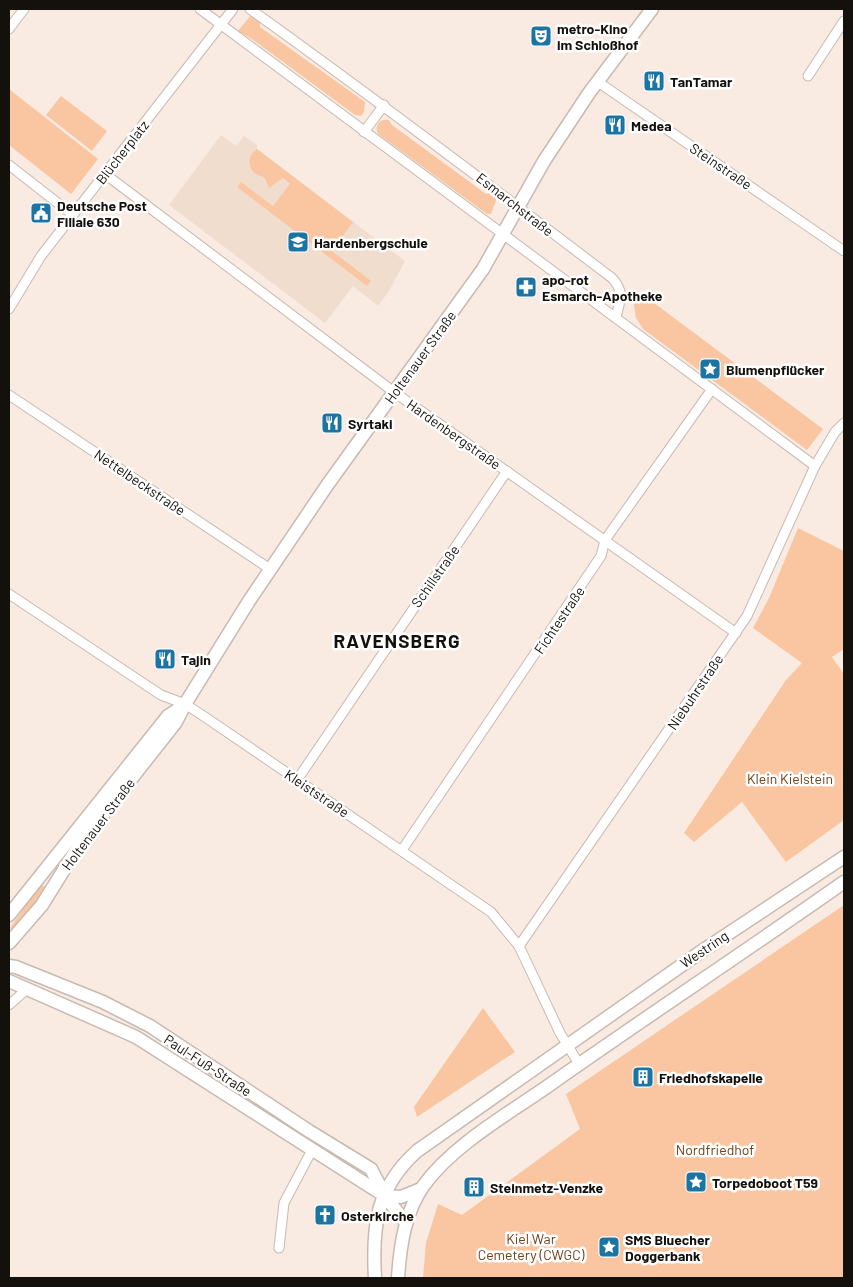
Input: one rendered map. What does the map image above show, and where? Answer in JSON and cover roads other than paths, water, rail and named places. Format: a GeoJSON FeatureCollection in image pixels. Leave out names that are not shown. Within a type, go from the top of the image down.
{"type":"FeatureCollection","features":[{"type":"Feature","properties":{"kind":"main road","name":"Holtenauer Straße"},"geometry":{"type":"LineString","coordinates":[[9,943],[42,905],[80,844],[176,722],[185,704],[270,569],[477,277],[504,234],[544,161],[598,82],[652,9]]}},
{"type":"Feature","properties":{"kind":"main road","name":"Holtenauer Straße"},"geometry":{"type":"LineString","coordinates":[[9,915],[168,716],[185,704]]}},
{"type":"Feature","properties":{"kind":"main road","name":"Westring"},"geometry":{"type":"LineString","coordinates":[[375,1278],[374,1232],[378,1210],[398,1169],[444,1131],[568,1047],[702,951],[844,857]]}},
{"type":"Feature","properties":{"kind":"main road","name":"Westring"},"geometry":{"type":"LineString","coordinates":[[398,1278],[406,1223],[422,1189],[450,1158],[579,1064],[844,882]]}},
{"type":"Feature","properties":{"kind":"main road","name":"Paul-Fuß-Straße"},"geometry":{"type":"LineString","coordinates":[[9,966],[16,967],[103,1002],[150,1026],[309,1131],[371,1169]]}},
{"type":"Feature","properties":{"kind":"main road","name":"Paul-Fuß-Straße"},"geometry":{"type":"LineString","coordinates":[[9,982],[109,1023],[136,1037],[312,1150]]}},
{"type":"Feature","properties":{"kind":"main road"},"geometry":{"type":"LineString","coordinates":[[312,1150],[385,1196],[400,1197],[422,1189]]}},
{"type":"Feature","properties":{"kind":"main road"},"geometry":{"type":"LineString","coordinates":[[371,1169],[379,1171],[398,1169]]}},
{"type":"Feature","properties":{"kind":"main road"},"geometry":{"type":"LineString","coordinates":[[371,1169],[385,1196],[406,1223]]}},
{"type":"Feature","properties":{"kind":"street"},"geometry":{"type":"LineString","coordinates":[[9,29],[24,9]]}},
{"type":"Feature","properties":{"kind":"street"},"geometry":{"type":"LineString","coordinates":[[200,9],[815,466]]}},
{"type":"Feature","properties":{"kind":"street"},"geometry":{"type":"LineString","coordinates":[[222,25],[233,9]]}},
{"type":"Feature","properties":{"kind":"street","name":"Esmarchstraße"},"geometry":{"type":"LineString","coordinates":[[250,9],[519,205],[617,284],[620,297],[616,317]]}},
{"type":"Feature","properties":{"kind":"street"},"geometry":{"type":"LineString","coordinates":[[808,76],[844,21]]}},
{"type":"Feature","properties":{"kind":"street","name":"Blücherplatz"},"geometry":{"type":"LineString","coordinates":[[9,309],[30,272],[222,25]]}},
{"type":"Feature","properties":{"kind":"street","name":"Steinstraße"},"geometry":{"type":"LineString","coordinates":[[598,82],[844,251]]}},
{"type":"Feature","properties":{"kind":"street"},"geometry":{"type":"LineString","coordinates":[[364,132],[384,105]]}},
{"type":"Feature","properties":{"kind":"street"},"geometry":{"type":"LineString","coordinates":[[9,165],[73,215]]}},
{"type":"Feature","properties":{"kind":"street","name":"Hardenbergstraße"},"geometry":{"type":"LineString","coordinates":[[105,174],[394,392],[736,633]]}},
{"type":"Feature","properties":{"kind":"street","name":"Fichtestraße"},"geometry":{"type":"LineString","coordinates":[[402,850],[602,556],[605,540],[712,389]]}},
{"type":"Feature","properties":{"kind":"street","name":"Nettelbeckstraße"},"geometry":{"type":"LineString","coordinates":[[9,395],[270,569]]}},
{"type":"Feature","properties":{"kind":"street","name":"Niebuhrstraße"},"geometry":{"type":"LineString","coordinates":[[519,946],[747,616],[815,466],[835,432],[844,423]]}},
{"type":"Feature","properties":{"kind":"street","name":"Schillstraße"},"geometry":{"type":"LineString","coordinates":[[297,780],[507,471]]}},
{"type":"Feature","properties":{"kind":"street","name":"Kleiststraße"},"geometry":{"type":"LineString","coordinates":[[9,594],[161,695],[185,704],[491,912],[519,946],[568,1047]]}},
{"type":"Feature","properties":{"kind":"street"},"geometry":{"type":"LineString","coordinates":[[9,1005],[26,990]]}},
{"type":"Feature","properties":{"kind":"street"},"geometry":{"type":"LineString","coordinates":[[568,1047],[579,1064]]}},
{"type":"Feature","properties":{"kind":"street"},"geometry":{"type":"LineString","coordinates":[[279,1248],[284,1203],[312,1150]]}},
{"type":"Feature","properties":{"kind":"place","name":"metro-Kino im Schloßhof"},"geometry":{"type":"Point","coordinates":[541,36]}},
{"type":"Feature","properties":{"kind":"place","name":"TanTamar"},"geometry":{"type":"Point","coordinates":[654,81]}},
{"type":"Feature","properties":{"kind":"place","name":"Medea"},"geometry":{"type":"Point","coordinates":[615,125]}},
{"type":"Feature","properties":{"kind":"place","name":"Deutsche Post Filiale 630"},"geometry":{"type":"Point","coordinates":[41,213]}},
{"type":"Feature","properties":{"kind":"place","name":"Hardenbergschule"},"geometry":{"type":"Point","coordinates":[298,242]}},
{"type":"Feature","properties":{"kind":"place","name":"apo-rot Esmarch-Apotheke"},"geometry":{"type":"Point","coordinates":[526,287]}},
{"type":"Feature","properties":{"kind":"place","name":"Blumenpflücker"},"geometry":{"type":"Point","coordinates":[710,369]}},
{"type":"Feature","properties":{"kind":"place","name":"Syrtaki"},"geometry":{"type":"Point","coordinates":[332,423]}},
{"type":"Feature","properties":{"kind":"place","name":"Tajin"},"geometry":{"type":"Point","coordinates":[165,659]}},
{"type":"Feature","properties":{"kind":"place","name":"Friedhofskapelle"},"geometry":{"type":"Point","coordinates":[643,1077]}},
{"type":"Feature","properties":{"kind":"place","name":"Torpedoboot T59"},"geometry":{"type":"Point","coordinates":[696,1182]}},
{"type":"Feature","properties":{"kind":"place","name":"Steinmetz-Venzke"},"geometry":{"type":"Point","coordinates":[474,1187]}},
{"type":"Feature","properties":{"kind":"place","name":"Osterkirche"},"geometry":{"type":"Point","coordinates":[325,1215]}},
{"type":"Feature","properties":{"kind":"place","name":"SMS Bluecher Doggerbank"},"geometry":{"type":"Point","coordinates":[609,1247]}},
{"type":"Feature","properties":{"kind":"district","name":"RAVENSBERG"},"geometry":{"type":"Point","coordinates":[397,640]}},
{"type":"Feature","properties":{"kind":"park label","name":"Klein Kielstein"},"geometry":{"type":"Point","coordinates":[790,778]}},
{"type":"Feature","properties":{"kind":"park label","name":"Nordfriedhof"},"geometry":{"type":"Point","coordinates":[715,1149]}},
{"type":"Feature","properties":{"kind":"park label","name":"Kiel War Cemetery (CWGC)"},"geometry":{"type":"Point","coordinates":[531,1246]}}]}
